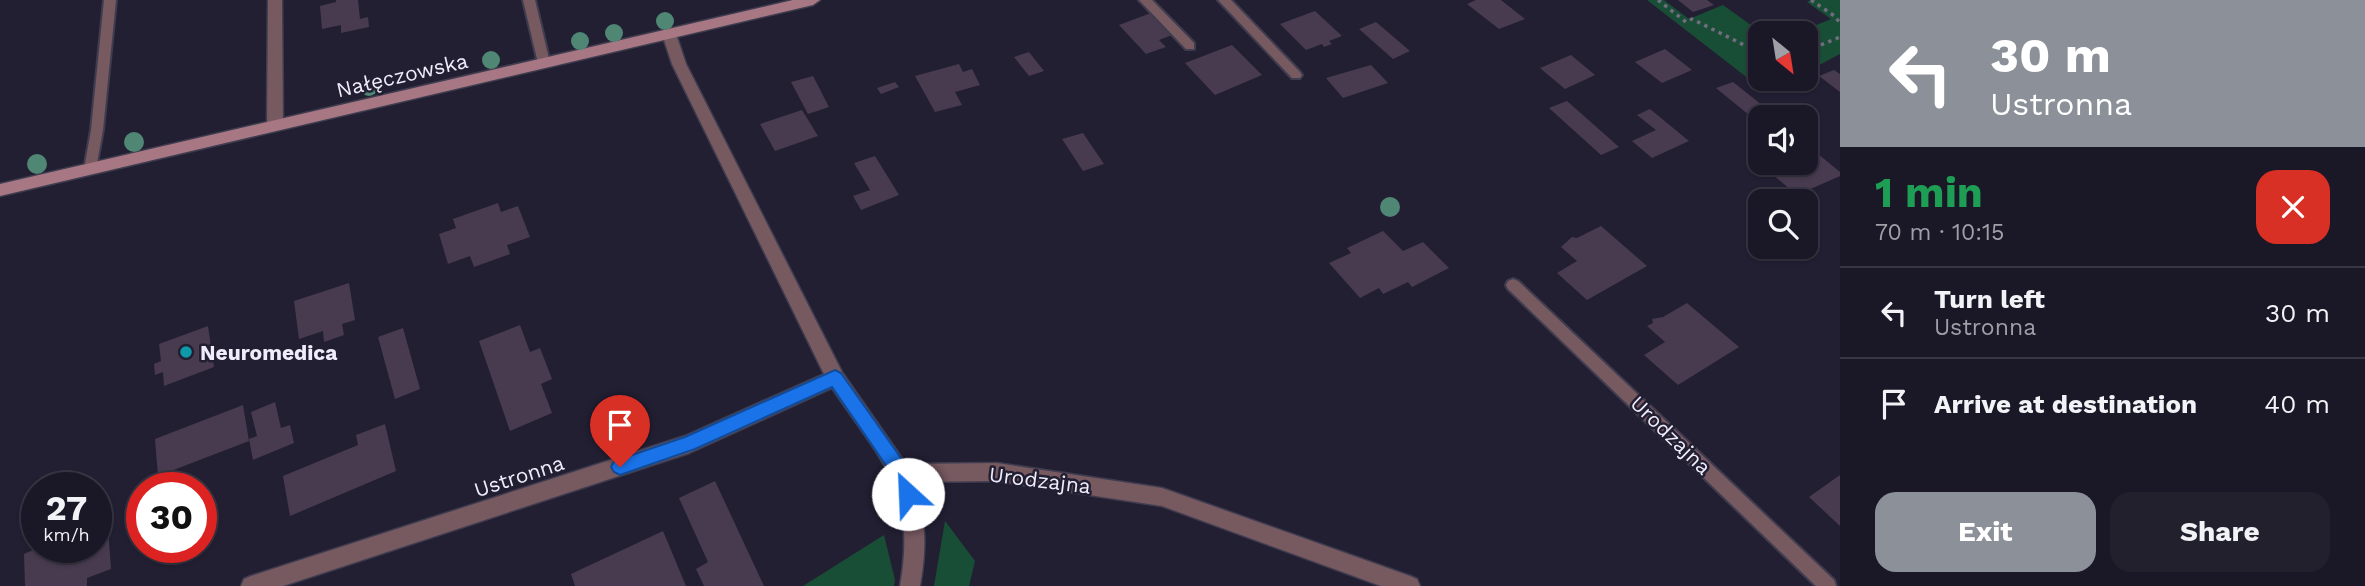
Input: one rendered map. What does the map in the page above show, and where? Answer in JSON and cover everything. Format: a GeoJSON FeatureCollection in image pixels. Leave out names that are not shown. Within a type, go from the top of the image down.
{"type":"FeatureCollection","features":[{"type":"Feature","properties":{"kind":"main road","name":"Nałęczowska"},"geometry":{"type":"LineString","coordinates":[[0,190],[668,34],[784,3],[813,0]]}},
{"type":"Feature","properties":{"kind":"street"},"geometry":{"type":"LineString","coordinates":[[275,0],[275,125]]}},
{"type":"Feature","properties":{"kind":"street"},"geometry":{"type":"LineString","coordinates":[[668,34],[679,64],[835,378],[901,473],[915,514],[916,552],[910,586]]}},
{"type":"Feature","properties":{"kind":"street","name":"Ustronna"},"geometry":{"type":"LineString","coordinates":[[251,586],[689,444],[835,378]]}},
{"type":"Feature","properties":{"kind":"street","name":"Urodzajna"},"geometry":{"type":"LineString","coordinates":[[901,473],[997,472],[1162,497],[1410,586]]}},
{"type":"Feature","properties":{"kind":"lane"},"geometry":{"type":"LineString","coordinates":[[90,169],[97,130],[110,0]]}},
{"type":"Feature","properties":{"kind":"lane"},"geometry":{"type":"LineString","coordinates":[[529,0],[544,63]]}},
{"type":"Feature","properties":{"kind":"lane"},"geometry":{"type":"LineString","coordinates":[[1145,0],[1190,46]]}},
{"type":"Feature","properties":{"kind":"lane"},"geometry":{"type":"LineString","coordinates":[[1224,0],[1296,75]]}},
{"type":"Feature","properties":{"kind":"lane","name":"Urodzajna"},"geometry":{"type":"LineString","coordinates":[[1514,285],[1828,586]]}},
{"type":"Feature","properties":{"kind":"path"},"geometry":{"type":"LineString","coordinates":[[1658,0],[1686,22],[1692,19],[1748,48]]}},
{"type":"Feature","properties":{"kind":"path"},"geometry":{"type":"LineString","coordinates":[[1811,0],[1836,17],[1840,24]]}},
{"type":"Feature","properties":{"kind":"path"},"geometry":{"type":"LineString","coordinates":[[1818,46],[1840,37]]}},
{"type":"Feature","properties":{"kind":"green space"},"geometry":{"type":"Polygon","coordinates":[[[1647,0],[1664,0],[1689,19],[1723,5],[1748,23],[1748,78],[1647,0]]]}},
{"type":"Feature","properties":{"kind":"green space"},"geometry":{"type":"Polygon","coordinates":[[[1840,0],[1840,54],[1818,66],[1818,24],[1831,19],[1807,2],[1840,0]]]}},
{"type":"Feature","properties":{"kind":"green space"},"geometry":{"type":"Polygon","coordinates":[[[945,521],[975,561],[969,586],[934,586],[945,521]]]}},
{"type":"Feature","properties":{"kind":"green space"},"geometry":{"type":"Polygon","coordinates":[[[884,535],[895,580],[894,586],[803,586],[884,535]]]}},
{"type":"Feature","properties":{"kind":"building"},"geometry":{"type":"Polygon","coordinates":[[[336,0],[358,0],[360,19],[368,17],[369,27],[341,33],[341,25],[322,29],[320,6],[336,0]]]}},
{"type":"Feature","properties":{"kind":"building"},"geometry":{"type":"Polygon","coordinates":[[[1476,0],[1501,0],[1525,19],[1499,29],[1467,4],[1476,0]]]}},
{"type":"Feature","properties":{"kind":"building"},"geometry":{"type":"Polygon","coordinates":[[[1678,0],[1707,0],[1714,5],[1693,12],[1678,0]]]}},
{"type":"Feature","properties":{"kind":"building"},"geometry":{"type":"Polygon","coordinates":[[[1315,11],[1342,36],[1329,41],[1332,44],[1324,47],[1322,44],[1306,50],[1280,24],[1315,11]]]}},
{"type":"Feature","properties":{"kind":"building"},"geometry":{"type":"Polygon","coordinates":[[[1151,13],[1172,35],[1159,40],[1166,47],[1146,54],[1119,25],[1151,13]]]}},
{"type":"Feature","properties":{"kind":"building"},"geometry":{"type":"Polygon","coordinates":[[[1376,22],[1410,51],[1393,59],[1359,29],[1376,22]]]}},
{"type":"Feature","properties":{"kind":"building"},"geometry":{"type":"Polygon","coordinates":[[[1232,45],[1262,75],[1215,95],[1185,63],[1232,45]]]}},
{"type":"Feature","properties":{"kind":"building"},"geometry":{"type":"Polygon","coordinates":[[[1665,49],[1692,70],[1662,83],[1635,62],[1665,49]]]}},
{"type":"Feature","properties":{"kind":"building"},"geometry":{"type":"Polygon","coordinates":[[[1029,52],[1044,71],[1029,76],[1014,57],[1029,52]]]}},
{"type":"Feature","properties":{"kind":"building"},"geometry":{"type":"Polygon","coordinates":[[[1571,55],[1595,75],[1565,89],[1540,68],[1571,55]]]}},
{"type":"Feature","properties":{"kind":"building"},"geometry":{"type":"Polygon","coordinates":[[[959,64],[963,72],[972,69],[980,85],[955,92],[962,105],[935,112],[915,76],[959,64]]]}},
{"type":"Feature","properties":{"kind":"building"},"geometry":{"type":"Polygon","coordinates":[[[1371,65],[1388,83],[1343,98],[1326,78],[1371,65]]]}},
{"type":"Feature","properties":{"kind":"building"},"geometry":{"type":"Polygon","coordinates":[[[1834,70],[1840,74],[1840,92],[1819,76],[1834,70]]]}},
{"type":"Feature","properties":{"kind":"building"},"geometry":{"type":"Polygon","coordinates":[[[813,76],[829,107],[808,114],[791,82],[813,76]]]}},
{"type":"Feature","properties":{"kind":"building"},"geometry":{"type":"Polygon","coordinates":[[[895,82],[899,87],[881,94],[877,88],[895,82]]]}},
{"type":"Feature","properties":{"kind":"building"},"geometry":{"type":"Polygon","coordinates":[[[1733,82],[1762,105],[1748,105],[1748,114],[1716,88],[1733,82]]]}},
{"type":"Feature","properties":{"kind":"building"},"geometry":{"type":"Polygon","coordinates":[[[1567,101],[1619,147],[1601,155],[1549,108],[1567,101]]]}},
{"type":"Feature","properties":{"kind":"building"},"geometry":{"type":"Polygon","coordinates":[[[1650,109],[1689,141],[1652,158],[1632,141],[1656,130],[1637,115],[1650,109]]]}},
{"type":"Feature","properties":{"kind":"building"},"geometry":{"type":"Polygon","coordinates":[[[802,110],[818,136],[775,151],[760,124],[802,110]]]}},
{"type":"Feature","properties":{"kind":"building"},"geometry":{"type":"Polygon","coordinates":[[[1083,133],[1104,164],[1083,171],[1062,139],[1083,133]]]}},
{"type":"Feature","properties":{"kind":"building"},"geometry":{"type":"Polygon","coordinates":[[[1818,154],[1840,172],[1840,176],[1811,189],[1790,189],[1773,175],[1818,175],[1818,154]]]}},
{"type":"Feature","properties":{"kind":"building"},"geometry":{"type":"Polygon","coordinates":[[[875,156],[899,195],[861,210],[853,196],[870,190],[854,163],[875,156]]]}},
{"type":"Feature","properties":{"kind":"building"},"geometry":{"type":"Polygon","coordinates":[[[498,203],[501,212],[518,206],[530,237],[507,245],[510,254],[474,267],[470,256],[448,264],[439,234],[456,228],[453,219],[498,203]]]}},
{"type":"Feature","properties":{"kind":"building"},"geometry":{"type":"Polygon","coordinates":[[[1601,226],[1647,266],[1587,300],[1557,273],[1577,261],[1561,247],[1572,237],[1577,238],[1601,226]]]}},
{"type":"Feature","properties":{"kind":"building"},"geometry":{"type":"Polygon","coordinates":[[[1383,231],[1403,251],[1423,242],[1449,268],[1412,287],[1408,282],[1383,294],[1379,288],[1360,298],[1329,263],[1351,253],[1347,248],[1383,231]]]}},
{"type":"Feature","properties":{"kind":"building"},"geometry":{"type":"Polygon","coordinates":[[[349,283],[355,320],[342,324],[344,335],[324,342],[323,331],[299,339],[294,301],[349,283]]]}},
{"type":"Feature","properties":{"kind":"building"},"geometry":{"type":"Polygon","coordinates":[[[1687,303],[1739,347],[1678,385],[1644,355],[1665,342],[1647,326],[1653,323],[1652,319],[1663,317],[1687,303]]]}},
{"type":"Feature","properties":{"kind":"building"},"geometry":{"type":"Polygon","coordinates":[[[520,325],[530,352],[540,348],[552,379],[541,384],[552,413],[510,431],[479,341],[520,325]]]}},
{"type":"Feature","properties":{"kind":"building","name":"Neuromedica"},"geometry":{"type":"Polygon","coordinates":[[[208,326],[214,367],[164,386],[163,372],[155,375],[154,364],[161,361],[159,344],[208,326]]]}},
{"type":"Feature","properties":{"kind":"building"},"geometry":{"type":"Polygon","coordinates":[[[403,328],[420,389],[395,399],[378,337],[403,328]]]}},
{"type":"Feature","properties":{"kind":"building"},"geometry":{"type":"Polygon","coordinates":[[[275,402],[281,428],[290,425],[294,443],[253,460],[249,439],[257,436],[251,412],[275,402]]]}},
{"type":"Feature","properties":{"kind":"building"},"geometry":{"type":"Polygon","coordinates":[[[243,405],[249,441],[168,472],[158,472],[155,439],[243,405]]]}},
{"type":"Feature","properties":{"kind":"building"},"geometry":{"type":"Polygon","coordinates":[[[385,424],[396,471],[290,516],[283,476],[358,445],[356,435],[385,424]]]}},
{"type":"Feature","properties":{"kind":"building"},"geometry":{"type":"Polygon","coordinates":[[[1840,475],[1840,526],[1809,497],[1840,475]]]}},
{"type":"Feature","properties":{"kind":"building"},"geometry":{"type":"Polygon","coordinates":[[[715,481],[764,586],[704,586],[696,569],[708,562],[679,498],[715,481]]]}},
{"type":"Feature","properties":{"kind":"building"},"geometry":{"type":"Polygon","coordinates":[[[663,531],[686,586],[575,586],[571,574],[663,531]]]}},
{"type":"Feature","properties":{"kind":"building"},"geometry":{"type":"Polygon","coordinates":[[[24,563],[111,563],[111,569],[87,578],[87,586],[25,586],[24,563]]]}},
{"type":"Feature","properties":{"kind":"place","name":"Neuromedica"},"geometry":{"type":"Point","coordinates":[186,352]}},
{"type":"Feature","properties":{"kind":"route"},"geometry":{"type":"LineString","coordinates":[[620,467],[689,444],[835,378],[901,473],[908,494]]}}]}
